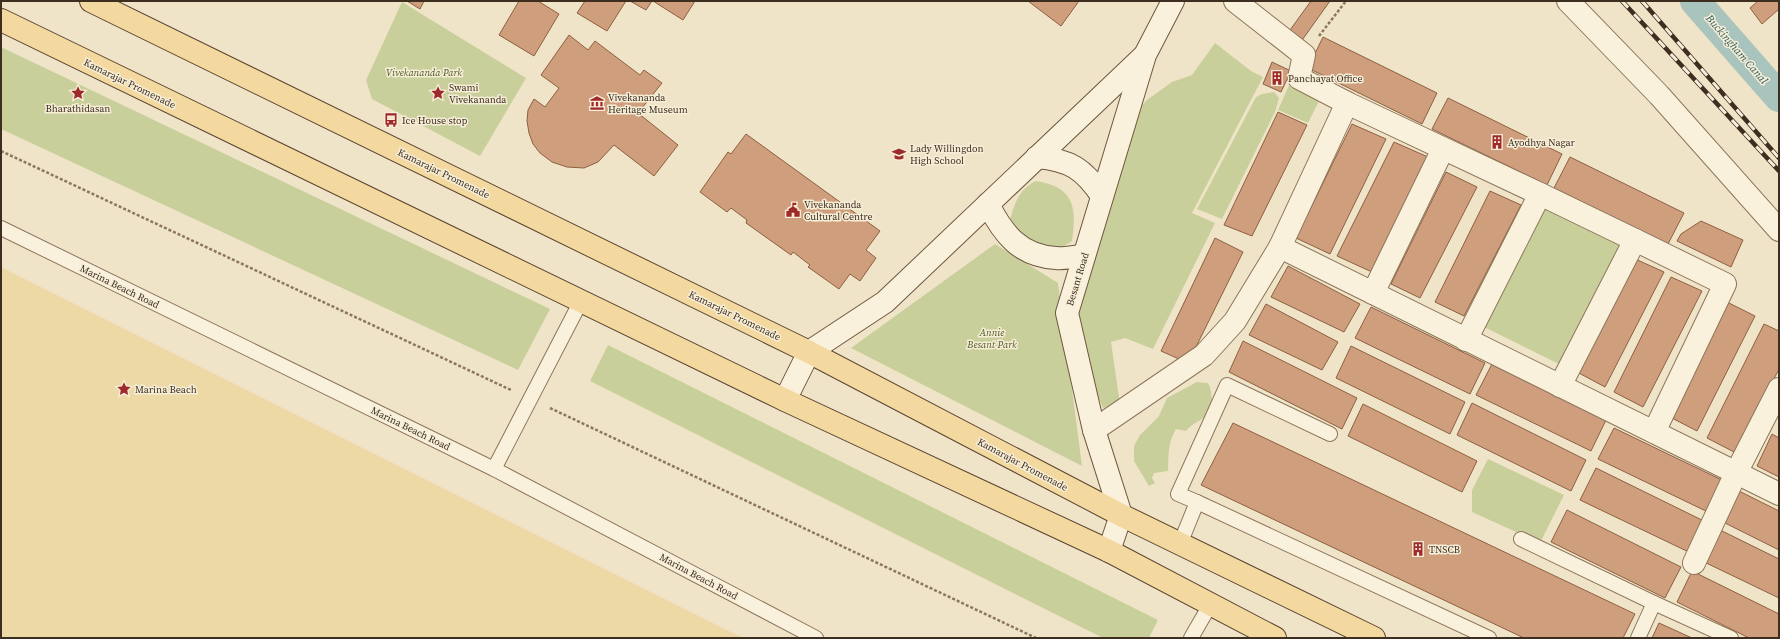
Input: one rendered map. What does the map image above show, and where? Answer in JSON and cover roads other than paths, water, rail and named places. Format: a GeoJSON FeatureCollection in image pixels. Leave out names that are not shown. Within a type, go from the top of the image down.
{"type":"FeatureCollection","features":[{"type":"Feature","properties":{"kind":"main road","name":"Kamarajar Promenade"},"geometry":{"type":"LineString","coordinates":[[91,1],[810,352],[1121,515],[1374,638]]}},
{"type":"Feature","properties":{"kind":"main road","name":"Kamarajar Promenade"},"geometry":{"type":"LineString","coordinates":[[1,20],[784,400],[1109,551],[1274,638]]}},
{"type":"Feature","properties":{"kind":"street","name":"Besant Road"},"geometry":{"type":"LineString","coordinates":[[1121,515],[1094,430],[1067,313],[1145,55],[1173,1]]}},
{"type":"Feature","properties":{"kind":"street"},"geometry":{"type":"LineString","coordinates":[[1235,1],[1304,55],[1298,78],[1347,103],[1726,284],[1654,432]]}},
{"type":"Feature","properties":{"kind":"street"},"geometry":{"type":"LineString","coordinates":[[1568,1],[1660,94],[1779,230]]}},
{"type":"Feature","properties":{"kind":"street","name":"Besant Road"},"geometry":{"type":"LineString","coordinates":[[784,400],[810,352],[885,302],[1145,55]]}},
{"type":"Feature","properties":{"kind":"street"},"geometry":{"type":"LineString","coordinates":[[1094,430],[1204,355],[1235,321],[1280,247],[1347,103]]}},
{"type":"Feature","properties":{"kind":"street"},"geometry":{"type":"LineString","coordinates":[[1373,293],[1443,149]]}},
{"type":"Feature","properties":{"kind":"street"},"geometry":{"type":"LineString","coordinates":[[1037,157],[1052,158],[1069,163],[1092,181],[1102,196]]}},
{"type":"Feature","properties":{"kind":"street"},"geometry":{"type":"LineString","coordinates":[[1466,340],[1540,194]]}},
{"type":"Feature","properties":{"kind":"street"},"geometry":{"type":"LineString","coordinates":[[988,204],[998,225],[1011,240],[1026,250],[1057,258],[1084,256]]}},
{"type":"Feature","properties":{"kind":"street"},"geometry":{"type":"LineString","coordinates":[[1560,386],[1635,240]]}},
{"type":"Feature","properties":{"kind":"street"},"geometry":{"type":"LineString","coordinates":[[1280,247],[1779,494]]}},
{"type":"Feature","properties":{"kind":"street"},"geometry":{"type":"LineString","coordinates":[[1694,563],[1736,473],[1779,389]]}},
{"type":"Feature","properties":{"kind":"street"},"geometry":{"type":"LineString","coordinates":[[1109,551],[1121,515]]}},
{"type":"Feature","properties":{"kind":"lane","name":"Marina Beach Road"},"geometry":{"type":"LineString","coordinates":[[1,228],[494,469],[816,638]]}},
{"type":"Feature","properties":{"kind":"lane"},"geometry":{"type":"LineString","coordinates":[[494,469],[581,301]]}},
{"type":"Feature","properties":{"kind":"lane"},"geometry":{"type":"LineString","coordinates":[[1330,434],[1227,385],[1178,494],[1489,638]]}},
{"type":"Feature","properties":{"kind":"lane"},"geometry":{"type":"LineString","coordinates":[[1180,544],[1197,502]]}},
{"type":"Feature","properties":{"kind":"lane"},"geometry":{"type":"LineString","coordinates":[[1520,539],[1731,638]]}},
{"type":"Feature","properties":{"kind":"lane"},"geometry":{"type":"LineString","coordinates":[[1638,638],[1654,603]]}},
{"type":"Feature","properties":{"kind":"lane"},"geometry":{"type":"LineString","coordinates":[[1191,638],[1210,605]]}},
{"type":"Feature","properties":{"kind":"waterway","name":"Buckingham Canal"},"geometry":{"type":"LineString","coordinates":[[1695,1],[1779,97]]}},
{"type":"Feature","properties":{"kind":"railway"},"geometry":{"type":"LineString","coordinates":[[1622,1],[1779,171]]}},
{"type":"Feature","properties":{"kind":"railway"},"geometry":{"type":"LineString","coordinates":[[1642,1],[1779,158]]}},
{"type":"Feature","properties":{"kind":"place","name":"Panchayat Office"},"geometry":{"type":"Point","coordinates":[1277,78]}},
{"type":"Feature","properties":{"kind":"place","name":"Bharathidasan"},"geometry":{"type":"Point","coordinates":[78,93]}},
{"type":"Feature","properties":{"kind":"place","name":"Swami Vivekananda"},"geometry":{"type":"Point","coordinates":[438,93]}},
{"type":"Feature","properties":{"kind":"place","name":"Vivekananda Heritage Museum"},"geometry":{"type":"Point","coordinates":[597,103]}},
{"type":"Feature","properties":{"kind":"place","name":"Ice House stop"},"geometry":{"type":"Point","coordinates":[391,120]}},
{"type":"Feature","properties":{"kind":"place","name":"Ayodhya Nagar"},"geometry":{"type":"Point","coordinates":[1497,142]}},
{"type":"Feature","properties":{"kind":"place","name":"Lady Willingdon High School"},"geometry":{"type":"Point","coordinates":[899,154]}},
{"type":"Feature","properties":{"kind":"place","name":"Vivekananda Cultural Centre"},"geometry":{"type":"Point","coordinates":[793,210]}},
{"type":"Feature","properties":{"kind":"place","name":"Marina Beach"},"geometry":{"type":"Point","coordinates":[124,389]}},
{"type":"Feature","properties":{"kind":"place","name":"TNSCB"},"geometry":{"type":"Point","coordinates":[1418,549]}},
{"type":"Feature","properties":{"kind":"park label","name":"Vivekananda Park"},"geometry":{"type":"Point","coordinates":[424,72]}},
{"type":"Feature","properties":{"kind":"park label","name":"Annie Besant Park"},"geometry":{"type":"Point","coordinates":[992,338]}}]}
